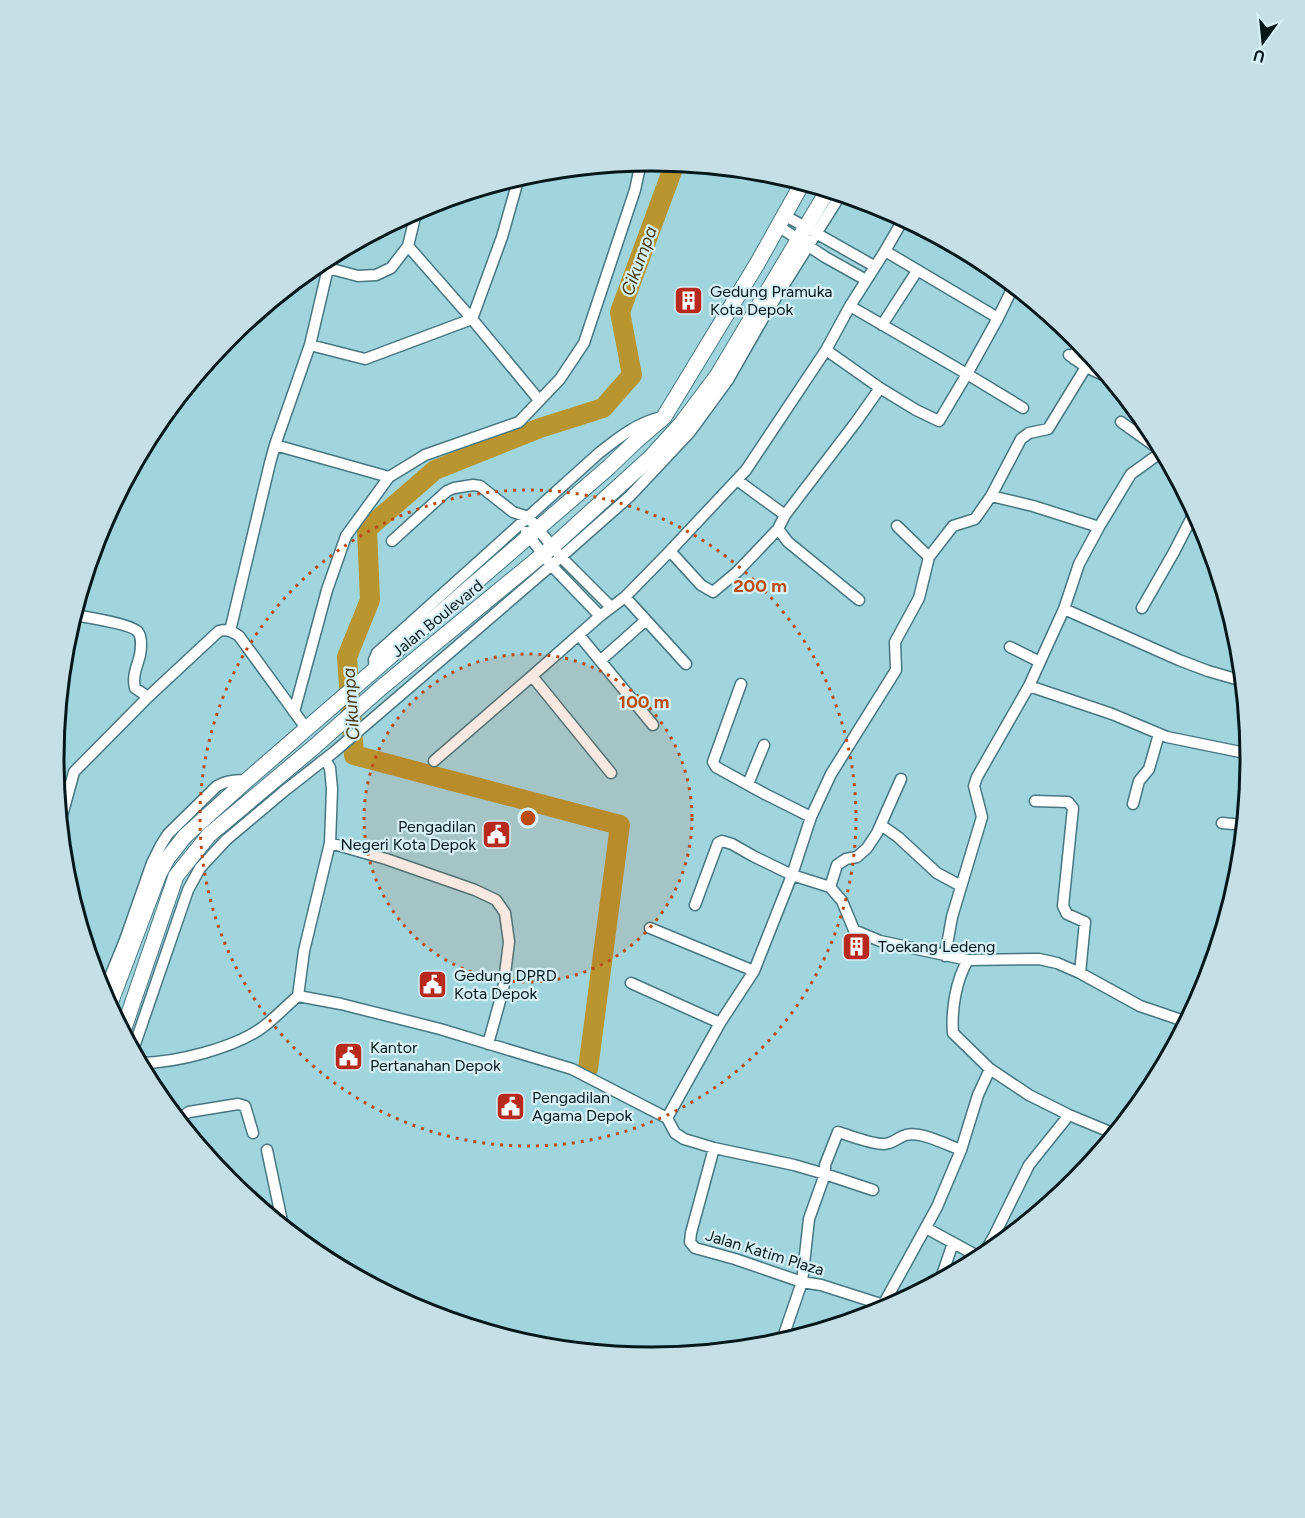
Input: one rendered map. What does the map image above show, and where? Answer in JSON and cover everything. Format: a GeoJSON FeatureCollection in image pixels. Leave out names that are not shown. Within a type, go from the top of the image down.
{"type":"FeatureCollection","features":[{"type":"Feature","properties":{"kind":"main road","name":"Jalan Boulevard"},"geometry":{"type":"LineString","coordinates":[[114,994],[159,874],[167,859],[185,836],[664,417],[751,274],[799,189]]}},
{"type":"Feature","properties":{"kind":"main road","name":"Jalan Boulevard"},"geometry":{"type":"LineString","coordinates":[[126,1021],[176,876],[209,835],[382,687],[552,556],[651,457],[681,424],[717,376],[807,237],[825,197]]}},
{"type":"Feature","properties":{"kind":"main road"},"geometry":{"type":"LineString","coordinates":[[373,672],[382,687]]}},
{"type":"Feature","properties":{"kind":"street"},"geometry":{"type":"LineString","coordinates":[[294,712],[327,590],[346,536],[389,477],[425,455],[519,422],[560,379],[584,343],[635,190],[639,171]]}},
{"type":"Feature","properties":{"kind":"street"},"geometry":{"type":"LineString","coordinates":[[310,345],[365,359],[472,319],[502,237],[516,187]]}},
{"type":"Feature","properties":{"kind":"street"},"geometry":{"type":"LineString","coordinates":[[807,237],[836,200]]}},
{"type":"Feature","properties":{"kind":"street"},"geometry":{"type":"LineString","coordinates":[[781,220],[807,237],[840,266],[866,280]]}},
{"type":"Feature","properties":{"kind":"street"},"geometry":{"type":"LineString","coordinates":[[334,265],[358,276],[376,275],[391,268],[408,246],[414,222]]}},
{"type":"Feature","properties":{"kind":"street"},"geometry":{"type":"LineString","coordinates":[[434,761],[600,616],[625,597],[746,470],[826,350],[899,226]]}},
{"type":"Feature","properties":{"kind":"street"},"geometry":{"type":"LineString","coordinates":[[807,237],[848,252],[874,266]]}},
{"type":"Feature","properties":{"kind":"street"},"geometry":{"type":"LineString","coordinates":[[408,246],[539,400]]}},
{"type":"Feature","properties":{"kind":"street"},"geometry":{"type":"LineString","coordinates":[[885,251],[998,318]]}},
{"type":"Feature","properties":{"kind":"street"},"geometry":{"type":"LineString","coordinates":[[840,266],[848,252]]}},
{"type":"Feature","properties":{"kind":"street"},"geometry":{"type":"LineString","coordinates":[[230,631],[275,445],[310,345],[326,270]]}},
{"type":"Feature","properties":{"kind":"street"},"geometry":{"type":"LineString","coordinates":[[882,325],[917,271]]}},
{"type":"Feature","properties":{"kind":"street"},"geometry":{"type":"LineString","coordinates":[[826,350],[880,388],[939,421],[1010,293]]}},
{"type":"Feature","properties":{"kind":"street"},"geometry":{"type":"LineString","coordinates":[[850,306],[1023,408]]}},
{"type":"Feature","properties":{"kind":"street"},"geometry":{"type":"LineString","coordinates":[[1075,350],[1071,357],[1095,371]]}},
{"type":"Feature","properties":{"kind":"street"},"geometry":{"type":"LineString","coordinates":[[668,1118],[720,1023],[754,971],[792,875],[811,817],[831,774],[896,669],[895,642],[920,598],[929,557],[954,526],[975,519],[991,496],[1021,439],[1029,433],[1048,429],[1086,367]]}},
{"type":"Feature","properties":{"kind":"street"},"geometry":{"type":"LineString","coordinates":[[670,551],[700,585],[713,592],[737,572],[778,529],[785,515],[880,388]]}},
{"type":"Feature","properties":{"kind":"street"},"geometry":{"type":"LineString","coordinates":[[373,672],[377,653],[618,437],[650,420],[664,417]]}},
{"type":"Feature","properties":{"kind":"street"},"geometry":{"type":"LineString","coordinates":[[1121,422],[1145,439]]}},
{"type":"Feature","properties":{"kind":"street"},"geometry":{"type":"LineString","coordinates":[[275,445],[389,477]]}},
{"type":"Feature","properties":{"kind":"street"},"geometry":{"type":"LineString","coordinates":[[945,956],[952,917],[982,818],[974,786],[977,777],[1029,686],[1064,609],[1079,564],[1099,528],[1131,474],[1156,456]]}},
{"type":"Feature","properties":{"kind":"street"},"geometry":{"type":"LineString","coordinates":[[737,480],[785,515]]}},
{"type":"Feature","properties":{"kind":"street"},"geometry":{"type":"LineString","coordinates":[[392,541],[447,491],[454,488],[480,486],[513,512],[528,517]]}},
{"type":"Feature","properties":{"kind":"street"},"geometry":{"type":"LineString","coordinates":[[991,496],[1033,506],[1099,528]]}},
{"type":"Feature","properties":{"kind":"street"},"geometry":{"type":"LineString","coordinates":[[513,512],[519,525],[534,533]]}},
{"type":"Feature","properties":{"kind":"street"},"geometry":{"type":"LineString","coordinates":[[528,517],[534,533],[576,590],[600,616]]}},
{"type":"Feature","properties":{"kind":"street"},"geometry":{"type":"LineString","coordinates":[[1142,608],[1190,521]]}},
{"type":"Feature","properties":{"kind":"street"},"geometry":{"type":"LineString","coordinates":[[897,526],[929,557]]}},
{"type":"Feature","properties":{"kind":"street"},"geometry":{"type":"LineString","coordinates":[[778,529],[788,542],[859,600]]}},
{"type":"Feature","properties":{"kind":"street"},"geometry":{"type":"LineString","coordinates":[[552,556],[585,581],[611,607]]}},
{"type":"Feature","properties":{"kind":"street"},"geometry":{"type":"LineString","coordinates":[[136,1040],[188,890],[200,868],[226,840],[325,759],[552,556]]}},
{"type":"Feature","properties":{"kind":"street"},"geometry":{"type":"LineString","coordinates":[[576,590],[585,581]]}},
{"type":"Feature","properties":{"kind":"street"},"geometry":{"type":"LineString","coordinates":[[625,597],[686,664]]}},
{"type":"Feature","properties":{"kind":"street"},"geometry":{"type":"LineString","coordinates":[[1064,609],[1179,660],[1234,679]]}},
{"type":"Feature","properties":{"kind":"street"},"geometry":{"type":"LineString","coordinates":[[83,617],[127,626],[139,633],[140,654],[133,680],[135,688],[148,697]]}},
{"type":"Feature","properties":{"kind":"street"},"geometry":{"type":"LineString","coordinates":[[600,661],[646,620]]}},
{"type":"Feature","properties":{"kind":"street"},"geometry":{"type":"LineString","coordinates":[[66,800],[74,772],[148,697],[219,631],[224,629],[238,636],[306,728]]}},
{"type":"Feature","properties":{"kind":"street"},"geometry":{"type":"LineString","coordinates":[[579,635],[652,726]]}},
{"type":"Feature","properties":{"kind":"street"},"geometry":{"type":"LineString","coordinates":[[1010,647],[1040,662]]}},
{"type":"Feature","properties":{"kind":"street"},"geometry":{"type":"LineString","coordinates":[[532,676],[611,773]]}},
{"type":"Feature","properties":{"kind":"street"},"geometry":{"type":"LineString","coordinates":[[741,684],[713,762],[716,767],[811,817]]}},
{"type":"Feature","properties":{"kind":"street"},"geometry":{"type":"LineString","coordinates":[[1029,686],[1112,714],[1159,734],[1240,752]]}},
{"type":"Feature","properties":{"kind":"street"},"geometry":{"type":"LineString","coordinates":[[1133,804],[1139,781],[1149,769],[1159,734]]}},
{"type":"Feature","properties":{"kind":"street"},"geometry":{"type":"LineString","coordinates":[[748,784],[764,745]]}},
{"type":"Feature","properties":{"kind":"street"},"geometry":{"type":"LineString","coordinates":[[149,1063],[213,1050],[239,1040],[262,1028],[298,996],[304,951],[330,843],[332,789],[330,768],[325,759]]}},
{"type":"Feature","properties":{"kind":"street"},"geometry":{"type":"LineString","coordinates":[[830,887],[837,865],[846,859],[857,857],[867,848],[877,833],[901,779]]}},
{"type":"Feature","properties":{"kind":"street"},"geometry":{"type":"LineString","coordinates":[[108,981],[152,863],[168,834],[217,786],[226,781],[246,781]]}},
{"type":"Feature","properties":{"kind":"street"},"geometry":{"type":"LineString","coordinates":[[1035,801],[1068,802],[1073,808],[1063,906],[1067,914],[1085,922],[1080,972]]}},
{"type":"Feature","properties":{"kind":"street"},"geometry":{"type":"LineString","coordinates":[[1222,823],[1236,824]]}},
{"type":"Feature","properties":{"kind":"street"},"geometry":{"type":"LineString","coordinates":[[881,825],[898,837],[937,873],[961,886]]}},
{"type":"Feature","properties":{"kind":"street"},"geometry":{"type":"LineString","coordinates":[[696,905],[718,843],[722,841],[792,875],[830,887],[842,901],[854,930],[880,941],[968,960],[1039,959],[1057,963],[1080,972],[1140,1005],[1180,1019]]}},
{"type":"Feature","properties":{"kind":"street"},"geometry":{"type":"LineString","coordinates":[[330,843],[386,859],[475,890],[496,900],[505,913],[509,942],[503,990],[488,1044]]}},
{"type":"Feature","properties":{"kind":"street"},"geometry":{"type":"LineString","coordinates":[[650,928],[754,971]]}},
{"type":"Feature","properties":{"kind":"street"},"geometry":{"type":"LineString","coordinates":[[968,960],[962,970],[951,1016],[952,1033],[990,1069],[1029,1095],[1108,1131]]}},
{"type":"Feature","properties":{"kind":"street"},"geometry":{"type":"LineString","coordinates":[[631,983],[720,1023]]}},
{"type":"Feature","properties":{"kind":"street"},"geometry":{"type":"LineString","coordinates":[[298,996],[440,1029],[572,1068],[668,1118],[675,1133],[684,1139],[825,1174],[873,1190]]}},
{"type":"Feature","properties":{"kind":"street"},"geometry":{"type":"LineString","coordinates":[[891,1296],[937,1207],[961,1150],[978,1095],[990,1069]]}},
{"type":"Feature","properties":{"kind":"street"},"geometry":{"type":"LineString","coordinates":[[184,1114],[238,1104],[245,1106],[252,1133]]}},
{"type":"Feature","properties":{"kind":"street"},"geometry":{"type":"LineString","coordinates":[[1002,1231],[1029,1165],[1069,1115]]}},
{"type":"Feature","properties":{"kind":"street"},"geometry":{"type":"LineString","coordinates":[[785,1332],[802,1282],[809,1219],[825,1174],[825,1165],[838,1132],[875,1143],[887,1144],[905,1135],[915,1134],[961,1150]]}},
{"type":"Feature","properties":{"kind":"street","name":"Jalan Katim Plaza"},"geometry":{"type":"LineString","coordinates":[[714,1148],[691,1233],[690,1242],[695,1248],[876,1303]]}},
{"type":"Feature","properties":{"kind":"street"},"geometry":{"type":"LineString","coordinates":[[267,1150],[279,1212]]}},
{"type":"Feature","properties":{"kind":"street"},"geometry":{"type":"LineString","coordinates":[[926,1228],[971,1253]]}},
{"type":"Feature","properties":{"kind":"street"},"geometry":{"type":"LineString","coordinates":[[944,1269],[953,1243]]}},
{"type":"Feature","properties":{"kind":"waterway","name":"Cikumpa"},"geometry":{"type":"LineString","coordinates":[[588,1069],[620,825],[354,755],[347,657],[370,600],[367,529],[435,470],[540,428],[603,408],[632,375],[620,312],[672,172]]}},
{"type":"Feature","properties":{"kind":"place","name":"Gedung Pramuka Kota Depok"},"geometry":{"type":"Point","coordinates":[689,300]}},
{"type":"Feature","properties":{"kind":"place","name":"Pengadilan Negeri Kota Depok"},"geometry":{"type":"Point","coordinates":[497,835]}},
{"type":"Feature","properties":{"kind":"place","name":"Toekang Ledeng"},"geometry":{"type":"Point","coordinates":[857,946]}},
{"type":"Feature","properties":{"kind":"place","name":"Gedung DPRD Kota Depok"},"geometry":{"type":"Point","coordinates":[433,984]}},
{"type":"Feature","properties":{"kind":"place","name":"Kantor Pertanahan Depok"},"geometry":{"type":"Point","coordinates":[349,1056]}},
{"type":"Feature","properties":{"kind":"place","name":"Pengadilan Agama Depok"},"geometry":{"type":"Point","coordinates":[511,1106]}}]}
